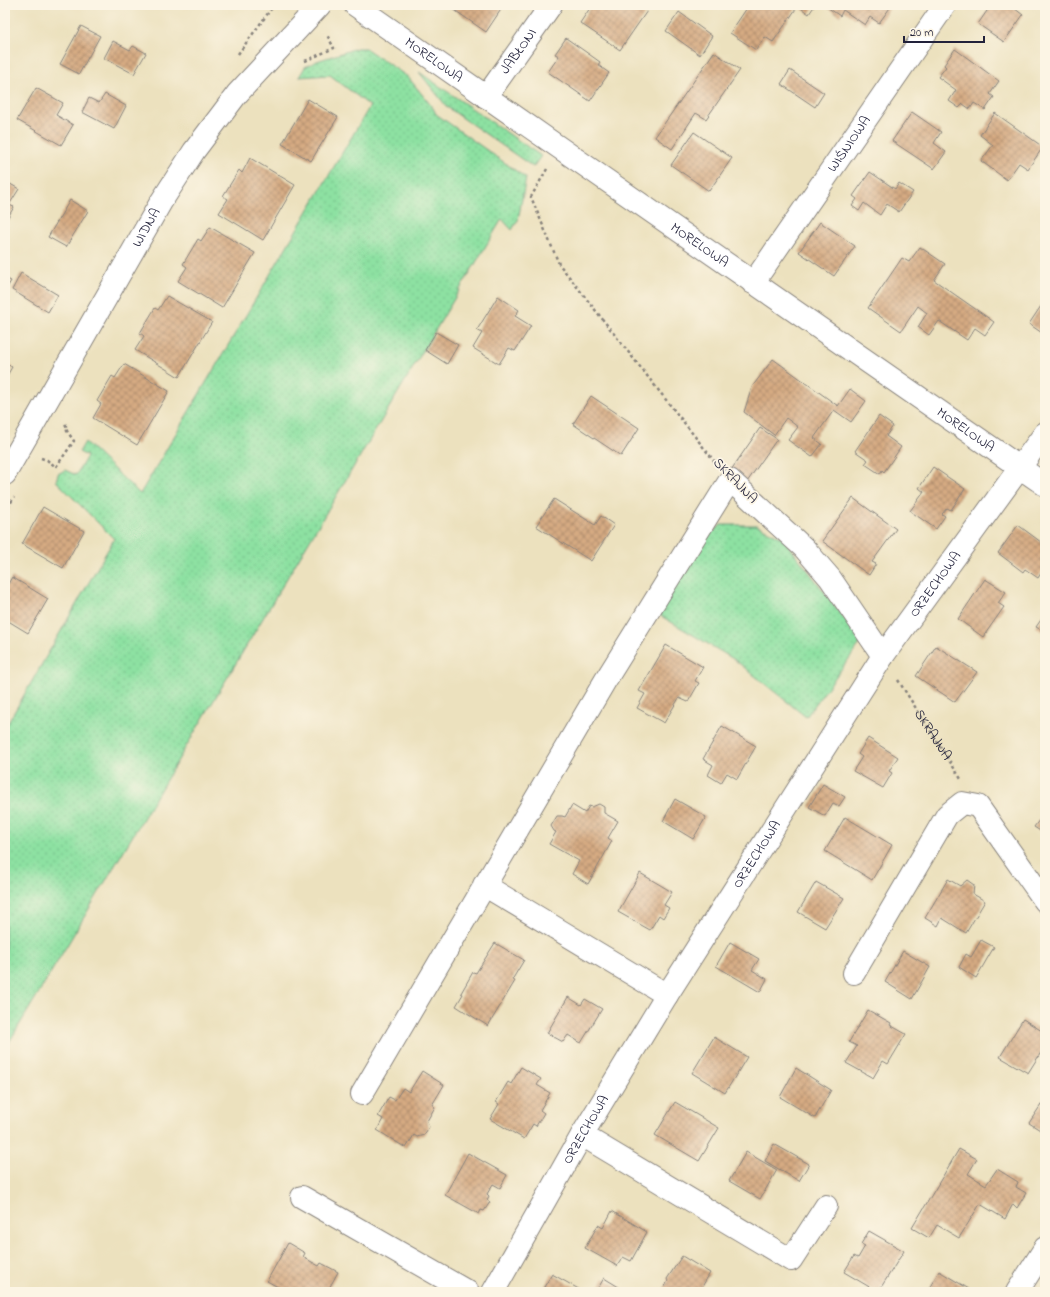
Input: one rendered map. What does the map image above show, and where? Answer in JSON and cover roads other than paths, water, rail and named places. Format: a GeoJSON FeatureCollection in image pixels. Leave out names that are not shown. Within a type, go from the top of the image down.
{"type":"FeatureCollection","features":[{"type":"Feature","properties":{"kind":"street","name":"MORELOWA"},"geometry":{"type":"LineString","coordinates":[[355,5],[1045,485]]}},
{"type":"Feature","properties":{"kind":"street","name":"JABŁONI"},"geometry":{"type":"LineString","coordinates":[[486,97],[551,5]]}},
{"type":"Feature","properties":{"kind":"street","name":"WIŚNIOWA"},"geometry":{"type":"LineString","coordinates":[[753,283],[945,5]]}},
{"type":"Feature","properties":{"kind":"street","name":"WIDNA"},"geometry":{"type":"LineString","coordinates":[[5,474],[160,202],[194,151],[237,94],[314,12]]}},
{"type":"Feature","properties":{"kind":"street","name":"ORZECHOWA"},"geometry":{"type":"LineString","coordinates":[[493,1292],[582,1135],[667,995],[883,656],[1045,433]]}},
{"type":"Feature","properties":{"kind":"street","name":"SKRAJNA"},"geometry":{"type":"LineString","coordinates":[[484,885],[605,682],[730,480],[804,548],[830,578],[883,656]]}},
{"type":"Feature","properties":{"kind":"street"},"geometry":{"type":"LineString","coordinates":[[854,973],[947,815],[962,803],[978,806],[1045,900]]}},
{"type":"Feature","properties":{"kind":"street"},"geometry":{"type":"LineString","coordinates":[[362,1094],[484,885],[667,995]]}},
{"type":"Feature","properties":{"kind":"street"},"geometry":{"type":"LineString","coordinates":[[582,1135],[791,1260],[826,1206]]}},
{"type":"Feature","properties":{"kind":"street"},"geometry":{"type":"LineString","coordinates":[[302,1198],[468,1292]]}},
{"type":"Feature","properties":{"kind":"street"},"geometry":{"type":"LineString","coordinates":[[1017,1292],[1045,1248]]}}]}
